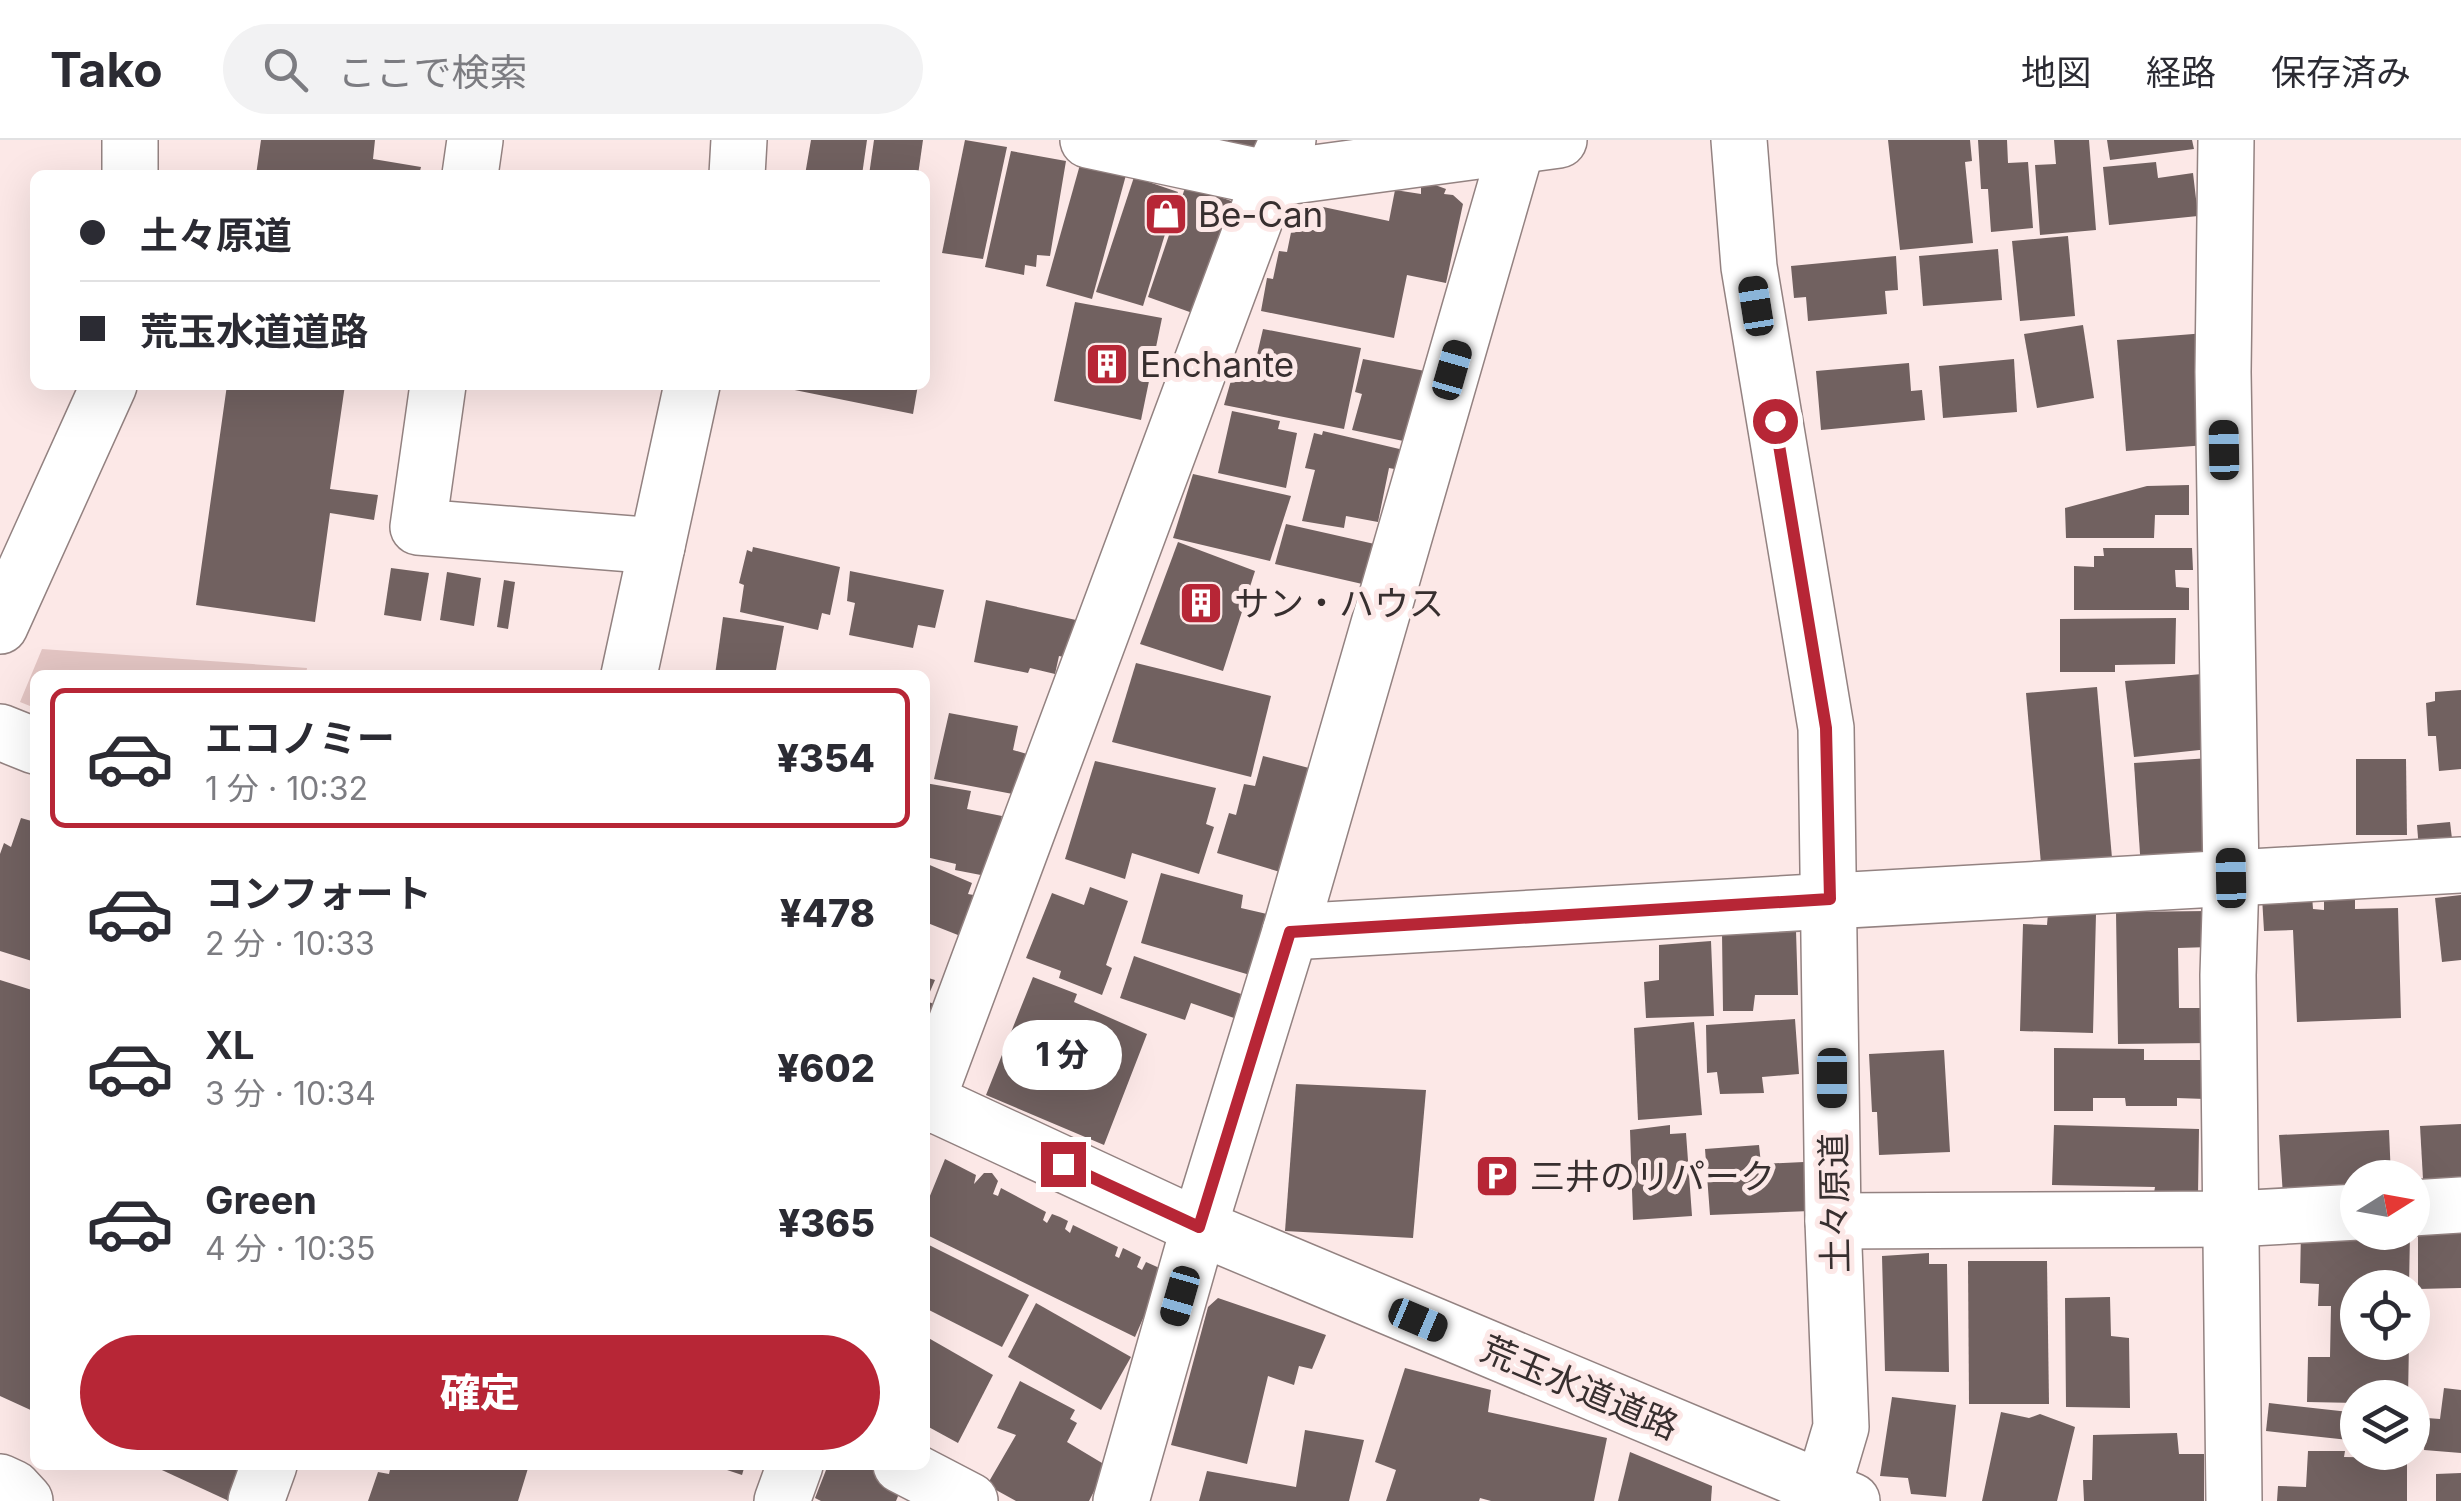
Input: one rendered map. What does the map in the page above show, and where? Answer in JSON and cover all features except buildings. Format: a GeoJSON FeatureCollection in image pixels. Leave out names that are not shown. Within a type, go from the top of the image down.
{"type":"FeatureCollection","features":[{"type":"Feature","properties":{"kind":"street"},"geometry":{"type":"LineString","coordinates":[[130,140],[130,170]]}},
{"type":"Feature","properties":{"kind":"street"},"geometry":{"type":"LineString","coordinates":[[471,170],[475,140]]}},
{"type":"Feature","properties":{"kind":"street"},"geometry":{"type":"LineString","coordinates":[[737,170],[739,140]]}},
{"type":"Feature","properties":{"kind":"street"},"geometry":{"type":"LineString","coordinates":[[1088,140],[1279,159],[1538,143],[1199,1227],[1121,1501]]}},
{"type":"Feature","properties":{"kind":"street","name":"土々原道"},"geometry":{"type":"LineString","coordinates":[[1739,140],[1750,267],[1826,728],[1833,1221],[1841,1427],[1831,1497]]}},
{"type":"Feature","properties":{"kind":"street"},"geometry":{"type":"LineString","coordinates":[[2226,140],[2223,372],[2231,878],[2228,975],[2234,1501]]}},
{"type":"Feature","properties":{"kind":"street"},"geometry":{"type":"LineString","coordinates":[[930,1092],[1279,159]]}},
{"type":"Feature","properties":{"kind":"street"},"geometry":{"type":"LineString","coordinates":[[0,626],[107,390]]}},
{"type":"Feature","properties":{"kind":"street"},"geometry":{"type":"LineString","coordinates":[[437,390],[418,527],[657,546]]}},
{"type":"Feature","properties":{"kind":"street"},"geometry":{"type":"LineString","coordinates":[[631,670],[691,390]]}},
{"type":"Feature","properties":{"kind":"street"},"geometry":{"type":"LineString","coordinates":[[0,732],[30,744]]}},
{"type":"Feature","properties":{"kind":"street"},"geometry":{"type":"LineString","coordinates":[[1290,932],[2461,865]]}},
{"type":"Feature","properties":{"kind":"street","name":"荒玉水道道路"},"geometry":{"type":"LineString","coordinates":[[930,1105],[1199,1227],[1831,1497]]}},
{"type":"Feature","properties":{"kind":"street"},"geometry":{"type":"LineString","coordinates":[[2430,1207],[2461,1205]]}},
{"type":"Feature","properties":{"kind":"street"},"geometry":{"type":"LineString","coordinates":[[1833,1221],[2233,1220],[2340,1213]]}},
{"type":"Feature","properties":{"kind":"street"},"geometry":{"type":"LineString","coordinates":[[256,1501],[267,1470]]}},
{"type":"Feature","properties":{"kind":"street"},"geometry":{"type":"LineString","coordinates":[[782,1501],[792,1470]]}},
{"type":"Feature","properties":{"kind":"street"},"geometry":{"type":"LineString","coordinates":[[911,1470],[970,1501]]}},
{"type":"Feature","properties":{"kind":"street"},"geometry":{"type":"LineString","coordinates":[[0,1482],[13,1488],[25,1501]]}},
{"type":"Feature","properties":{"kind":"shaded area"},"geometry":{"type":"Polygon","coordinates":[[[42,649],[307,668],[307,670],[33,670],[42,649]]]}},
{"type":"Feature","properties":{"kind":"shaded area"},"geometry":{"type":"Polygon","coordinates":[[[30,678],[30,706],[20,702],[30,678]]]}},
{"type":"Feature","properties":{"kind":"place","name":"Be-Can"},"geometry":{"type":"Point","coordinates":[1166,214]}},
{"type":"Feature","properties":{"kind":"place","name":"Enchante"},"geometry":{"type":"Point","coordinates":[1107,364]}},
{"type":"Feature","properties":{"kind":"place","name":"サン・ハウス"},"geometry":{"type":"Point","coordinates":[1201,603]}},
{"type":"Feature","properties":{"kind":"place","name":"三井のリパーク"},"geometry":{"type":"Point","coordinates":[1497,1176]}},
{"type":"Feature","properties":{"kind":"route"},"geometry":{"type":"LineString","coordinates":[[1063,1164],[1199,1227],[1290,932],[1830,899],[1826,728],[1775,421]]}}]}
